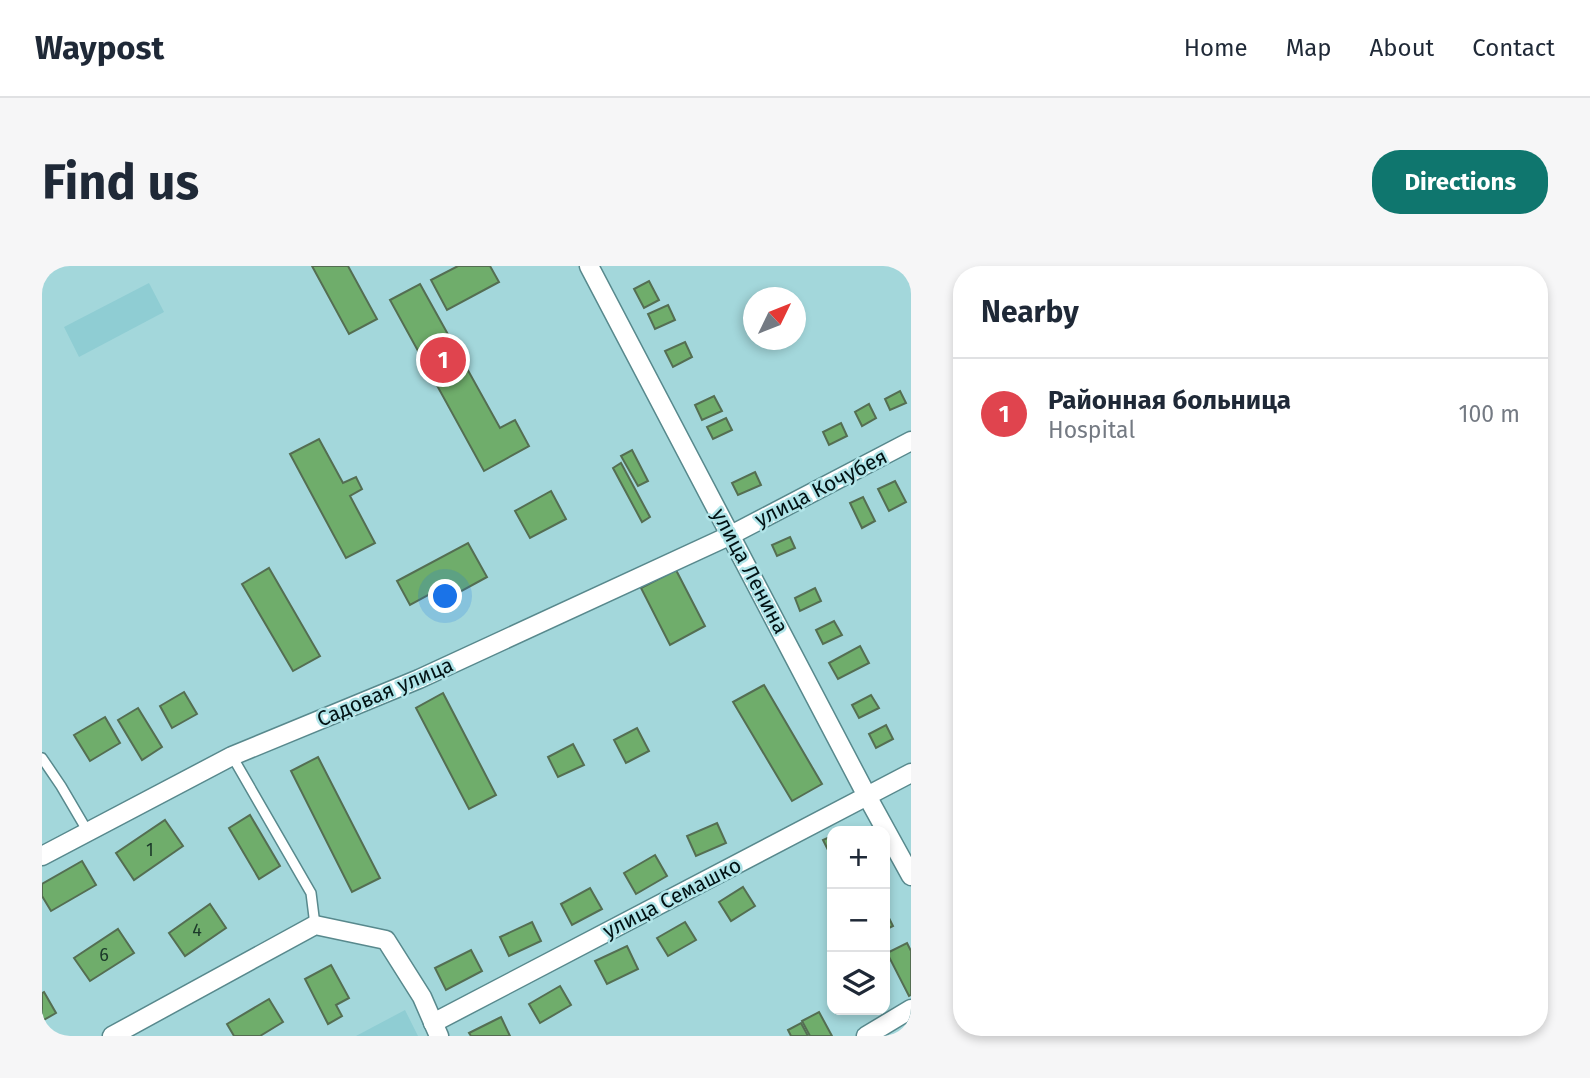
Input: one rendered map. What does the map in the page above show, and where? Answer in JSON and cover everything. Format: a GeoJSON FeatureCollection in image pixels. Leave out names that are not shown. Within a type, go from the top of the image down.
{"type":"FeatureCollection","features":[{"type":"Feature","properties":{"kind":"street","name":"улица Ленина"},"geometry":{"type":"LineString","coordinates":[[594,268],[911,876]]}},
{"type":"Feature","properties":{"kind":"street","name":"улица Кочубея"},"geometry":{"type":"LineString","coordinates":[[731,535],[911,441]]}},
{"type":"Feature","properties":{"kind":"street","name":"Садовая улица"},"geometry":{"type":"LineString","coordinates":[[42,856],[232,756],[419,679],[731,535]]}},
{"type":"Feature","properties":{"kind":"street","name":"улица Семашко"},"geometry":{"type":"LineString","coordinates":[[436,1029],[911,773]]}},
{"type":"Feature","properties":{"kind":"street"},"geometry":{"type":"LineString","coordinates":[[112,1036],[315,925],[386,940],[422,998],[436,1029]]}},
{"type":"Feature","properties":{"kind":"street"},"geometry":{"type":"LineString","coordinates":[[866,1036],[911,1009]]}},
{"type":"Feature","properties":{"kind":"lane"},"geometry":{"type":"LineString","coordinates":[[232,756],[311,893],[315,925]]}},
{"type":"Feature","properties":{"kind":"lane"},"geometry":{"type":"LineString","coordinates":[[42,758],[88,832]]}},
{"type":"Feature","properties":{"kind":"shaded area"},"geometry":{"type":"Polygon","coordinates":[[[149,283],[164,312],[79,357],[64,327],[149,283]]]}},
{"type":"Feature","properties":{"kind":"shaded area"},"geometry":{"type":"Polygon","coordinates":[[[405,1010],[418,1036],[356,1036],[405,1010]]]}},
{"type":"Feature","properties":{"kind":"building"},"geometry":{"type":"Polygon","coordinates":[[[312,266],[348,266],[377,319],[349,334],[312,266]]]}},
{"type":"Feature","properties":{"kind":"building"},"geometry":{"type":"Polygon","coordinates":[[[458,266],[490,266],[499,282],[447,310],[431,280],[458,266]]]}},
{"type":"Feature","properties":{"kind":"building"},"geometry":{"type":"Polygon","coordinates":[[[649,281],[659,300],[644,308],[634,289],[649,281]]]}},
{"type":"Feature","properties":{"kind":"building"},"geometry":{"type":"Polygon","coordinates":[[[420,284],[500,428],[515,420],[529,446],[484,471],[390,300],[420,284]]]}},
{"type":"Feature","properties":{"kind":"building"},"geometry":{"type":"Polygon","coordinates":[[[668,305],[675,320],[655,329],[648,314],[668,305]]]}},
{"type":"Feature","properties":{"kind":"building"},"geometry":{"type":"Polygon","coordinates":[[[685,342],[692,357],[673,367],[665,351],[685,342]]]}},
{"type":"Feature","properties":{"kind":"building"},"geometry":{"type":"Polygon","coordinates":[[[900,391],[906,403],[890,410],[885,399],[900,391]]]}},
{"type":"Feature","properties":{"kind":"building"},"geometry":{"type":"Polygon","coordinates":[[[714,396],[722,411],[702,420],[695,405],[714,396]]]}},
{"type":"Feature","properties":{"kind":"building"},"geometry":{"type":"Polygon","coordinates":[[[869,404],[876,418],[862,426],[855,412],[869,404]]]}},
{"type":"Feature","properties":{"kind":"building"},"geometry":{"type":"Polygon","coordinates":[[[726,418],[732,430],[713,439],[707,427],[726,418]]]}},
{"type":"Feature","properties":{"kind":"building"},"geometry":{"type":"Polygon","coordinates":[[[841,423],[847,436],[829,445],[823,432],[841,423]]]}},
{"type":"Feature","properties":{"kind":"building"},"geometry":{"type":"Polygon","coordinates":[[[319,439],[343,483],[356,477],[362,489],[350,496],[375,543],[346,558],[290,454],[319,439]]]}},
{"type":"Feature","properties":{"kind":"building"},"geometry":{"type":"Polygon","coordinates":[[[632,450],[648,481],[638,486],[621,456],[632,450]]]}},
{"type":"Feature","properties":{"kind":"building"},"geometry":{"type":"Polygon","coordinates":[[[621,463],[650,517],[642,522],[613,468],[621,463]]]}},
{"type":"Feature","properties":{"kind":"building"},"geometry":{"type":"Polygon","coordinates":[[[755,472],[761,485],[738,495],[732,483],[755,472]]]}},
{"type":"Feature","properties":{"kind":"building"},"geometry":{"type":"Polygon","coordinates":[[[895,481],[906,502],[889,511],[878,489],[895,481]]]}},
{"type":"Feature","properties":{"kind":"building"},"geometry":{"type":"Polygon","coordinates":[[[551,491],[566,519],[530,538],[515,511],[551,491]]]}},
{"type":"Feature","properties":{"kind":"building"},"geometry":{"type":"Polygon","coordinates":[[[863,497],[875,521],[862,528],[850,503],[863,497]]]}},
{"type":"Feature","properties":{"kind":"building"},"geometry":{"type":"Polygon","coordinates":[[[790,537],[795,548],[777,556],[772,545],[790,537]]]}},
{"type":"Feature","properties":{"kind":"building"},"geometry":{"type":"Polygon","coordinates":[[[468,543],[487,577],[458,593],[452,582],[410,605],[397,581],[468,543]]]}},
{"type":"Feature","properties":{"kind":"building"},"geometry":{"type":"Polygon","coordinates":[[[269,568],[320,656],[293,671],[242,584],[269,568]]]}},
{"type":"Feature","properties":{"kind":"building"},"geometry":{"type":"Polygon","coordinates":[[[676,570],[705,626],[670,645],[641,588],[676,570]]]}},
{"type":"Feature","properties":{"kind":"building"},"geometry":{"type":"Polygon","coordinates":[[[815,588],[821,601],[800,611],[795,598],[815,588]]]}},
{"type":"Feature","properties":{"kind":"building"},"geometry":{"type":"Polygon","coordinates":[[[834,621],[842,635],[823,644],[816,630],[834,621]]]}},
{"type":"Feature","properties":{"kind":"building"},"geometry":{"type":"Polygon","coordinates":[[[860,646],[869,663],[838,679],[829,663],[860,646]]]}},
{"type":"Feature","properties":{"kind":"building"},"geometry":{"type":"Polygon","coordinates":[[[764,685],[822,784],[792,801],[733,702],[764,685]]]}},
{"type":"Feature","properties":{"kind":"building"},"geometry":{"type":"Polygon","coordinates":[[[184,692],[197,714],[172,728],[160,706],[184,692]]]}},
{"type":"Feature","properties":{"kind":"building"},"geometry":{"type":"Polygon","coordinates":[[[443,693],[496,795],[469,809],[416,708],[443,693]]]}},
{"type":"Feature","properties":{"kind":"building"},"geometry":{"type":"Polygon","coordinates":[[[871,695],[879,708],[859,718],[852,705],[871,695]]]}},
{"type":"Feature","properties":{"kind":"building"},"geometry":{"type":"Polygon","coordinates":[[[138,708],[162,747],[142,760],[118,720],[138,708]]]}},
{"type":"Feature","properties":{"kind":"building"},"geometry":{"type":"Polygon","coordinates":[[[105,717],[120,743],[90,761],[74,735],[105,717]]]}},
{"type":"Feature","properties":{"kind":"building"},"geometry":{"type":"Polygon","coordinates":[[[886,725],[893,739],[876,748],[869,734],[886,725]]]}},
{"type":"Feature","properties":{"kind":"building"},"geometry":{"type":"Polygon","coordinates":[[[637,728],[649,751],[626,763],[614,740],[637,728]]]}},
{"type":"Feature","properties":{"kind":"building"},"geometry":{"type":"Polygon","coordinates":[[[573,744],[584,765],[558,777],[548,757],[573,744]]]}},
{"type":"Feature","properties":{"kind":"building"},"geometry":{"type":"Polygon","coordinates":[[[318,757],[380,878],[352,892],[291,771],[318,757]]]}},
{"type":"Feature","properties":{"kind":"building"},"geometry":{"type":"Polygon","coordinates":[[[250,815],[280,866],[259,879],[229,828],[250,815]]]}},
{"type":"Feature","properties":{"kind":"building"},"geometry":{"type":"Polygon","coordinates":[[[165,820],[183,846],[134,880],[116,853],[165,820]]]}},
{"type":"Feature","properties":{"kind":"building"},"geometry":{"type":"Polygon","coordinates":[[[717,823],[726,843],[696,856],[687,836],[717,823]]]}},
{"type":"Feature","properties":{"kind":"building"},"geometry":{"type":"Polygon","coordinates":[[[655,855],[667,876],[636,894],[624,873],[655,855]]]}},
{"type":"Feature","properties":{"kind":"building"},"geometry":{"type":"Polygon","coordinates":[[[82,861],[96,885],[51,911],[42,896],[42,884],[82,861]]]}},
{"type":"Feature","properties":{"kind":"building"},"geometry":{"type":"Polygon","coordinates":[[[743,887],[755,906],[731,921],[719,902],[743,887]]]}},
{"type":"Feature","properties":{"kind":"building"},"geometry":{"type":"Polygon","coordinates":[[[590,888],[602,909],[572,925],[561,904],[590,888]]]}},
{"type":"Feature","properties":{"kind":"building"},"geometry":{"type":"Polygon","coordinates":[[[210,904],[226,928],[185,956],[169,933],[210,904]]]}},
{"type":"Feature","properties":{"kind":"building"},"geometry":{"type":"Polygon","coordinates":[[[532,922],[541,941],[509,956],[500,937],[532,922]]]}},
{"type":"Feature","properties":{"kind":"building"},"geometry":{"type":"Polygon","coordinates":[[[685,922],[696,940],[668,956],[657,938],[685,922]]]}},
{"type":"Feature","properties":{"kind":"building"},"geometry":{"type":"Polygon","coordinates":[[[118,929],[134,953],[90,981],[74,958],[118,929]]]}},
{"type":"Feature","properties":{"kind":"building"},"geometry":{"type":"Polygon","coordinates":[[[907,943],[911,951],[909,996],[890,959],[890,952],[907,943]]]}},
{"type":"Feature","properties":{"kind":"building"},"geometry":{"type":"Polygon","coordinates":[[[627,946],[638,969],[607,984],[595,961],[627,946]]]}},
{"type":"Feature","properties":{"kind":"building"},"geometry":{"type":"Polygon","coordinates":[[[471,950],[482,971],[446,990],[435,968],[471,950]]]}},
{"type":"Feature","properties":{"kind":"building"},"geometry":{"type":"Polygon","coordinates":[[[331,965],[349,998],[336,1005],[342,1016],[328,1024],[305,979],[331,965]]]}},
{"type":"Feature","properties":{"kind":"building"},"geometry":{"type":"Polygon","coordinates":[[[560,986],[571,1005],[540,1023],[529,1004],[560,986]]]}},
{"type":"Feature","properties":{"kind":"building"},"geometry":{"type":"Polygon","coordinates":[[[44,992],[56,1013],[42,1021],[42,993],[44,992]]]}},
{"type":"Feature","properties":{"kind":"building"},"geometry":{"type":"Polygon","coordinates":[[[269,999],[283,1022],[260,1036],[234,1036],[227,1024],[269,999]]]}},
{"type":"Feature","properties":{"kind":"building"},"geometry":{"type":"Polygon","coordinates":[[[819,1012],[832,1036],[810,1036],[802,1021],[819,1012]]]}},
{"type":"Feature","properties":{"kind":"building"},"geometry":{"type":"Polygon","coordinates":[[[501,1017],[510,1036],[471,1036],[469,1033],[501,1017]]]}},
{"type":"Feature","properties":{"kind":"building"},"geometry":{"type":"Polygon","coordinates":[[[801,1023],[808,1036],[791,1036],[788,1030],[801,1023]]]}},
{"type":"Feature","properties":{"kind":"place","name":"Районная больница"},"geometry":{"type":"Point","coordinates":[443,360]}}]}
